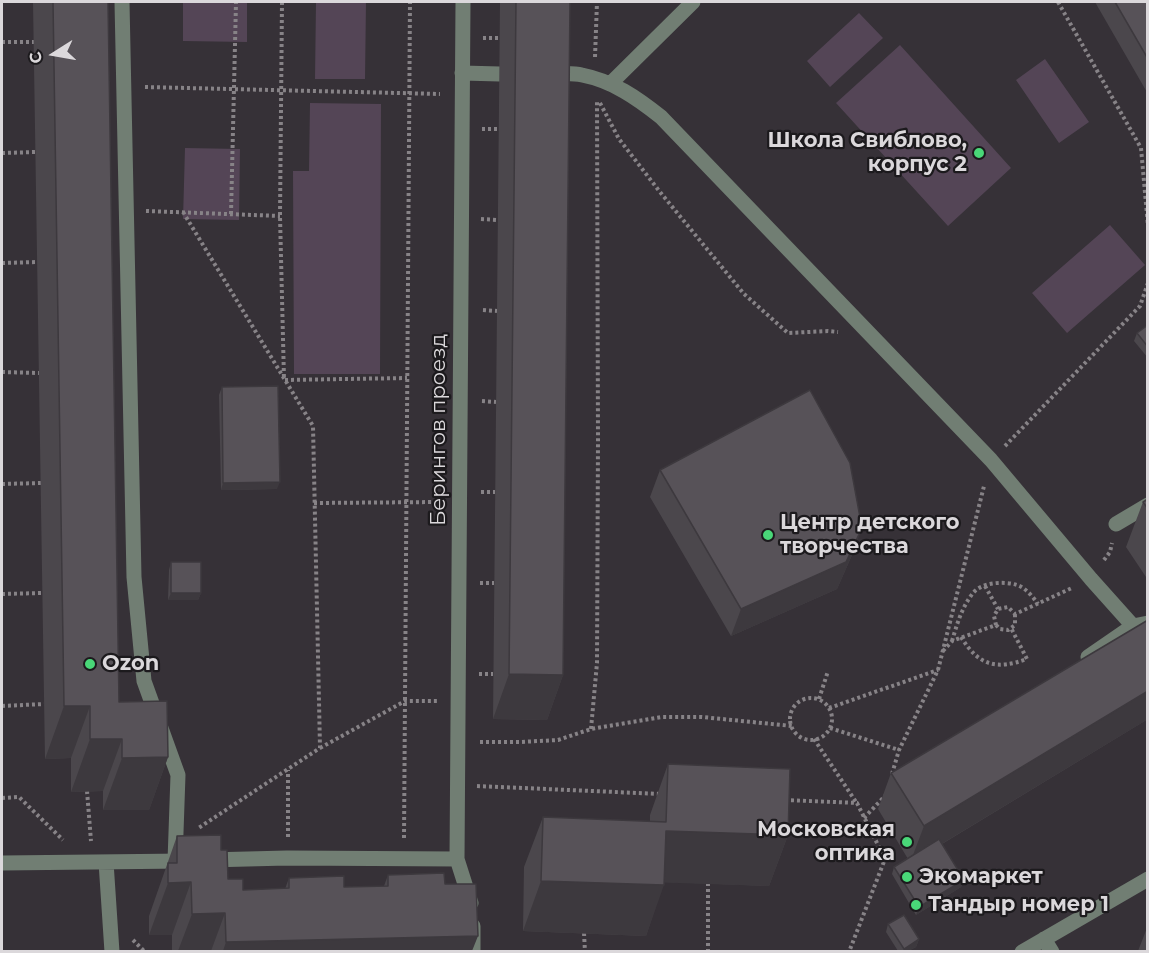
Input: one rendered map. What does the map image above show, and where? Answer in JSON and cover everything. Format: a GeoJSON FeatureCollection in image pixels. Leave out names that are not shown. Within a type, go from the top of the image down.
{"type":"FeatureCollection","features":[{"type":"Feature","properties":{"kind":"street"},"geometry":{"type":"LineString","coordinates":[[122,2],[134,577],[144,681],[178,775],[175,861]]}},
{"type":"Feature","properties":{"kind":"street","name":"Берингов проезд"},"geometry":{"type":"LineString","coordinates":[[463,2],[458,858],[472,908],[473,951]]}},
{"type":"Feature","properties":{"kind":"street"},"geometry":{"type":"LineString","coordinates":[[602,81],[693,2]]}},
{"type":"Feature","properties":{"kind":"street"},"geometry":{"type":"LineString","coordinates":[[554,73],[582,75],[602,81],[633,95],[661,117],[991,460],[1091,579],[1140,624],[1076,665]]}},
{"type":"Feature","properties":{"kind":"street"},"geometry":{"type":"LineString","coordinates":[[462,74],[500,74]]}},
{"type":"Feature","properties":{"kind":"street"},"geometry":{"type":"LineString","coordinates":[[1116,524],[1148,505]]}},
{"type":"Feature","properties":{"kind":"street"},"geometry":{"type":"LineString","coordinates":[[2,863],[287,858],[458,858]]}},
{"type":"Feature","properties":{"kind":"street"},"geometry":{"type":"LineString","coordinates":[[94,862],[112,951]]}},
{"type":"Feature","properties":{"kind":"street"},"geometry":{"type":"LineString","coordinates":[[1022,951],[1048,945],[1148,879]]}},
{"type":"Feature","properties":{"kind":"path"},"geometry":{"type":"LineString","coordinates":[[231,214],[236,2]]}},
{"type":"Feature","properties":{"kind":"path"},"geometry":{"type":"LineString","coordinates":[[282,2],[280,216],[284,380]]}},
{"type":"Feature","properties":{"kind":"path"},"geometry":{"type":"LineString","coordinates":[[404,858],[410,2]]}},
{"type":"Feature","properties":{"kind":"path"},"geometry":{"type":"LineString","coordinates":[[591,729],[597,663],[597,99],[602,81],[597,2]]}},
{"type":"Feature","properties":{"kind":"path"},"geometry":{"type":"LineString","coordinates":[[1058,2],[1141,148],[1148,226]]}},
{"type":"Feature","properties":{"kind":"path"},"geometry":{"type":"LineString","coordinates":[[2,42],[34,42]]}},
{"type":"Feature","properties":{"kind":"path"},"geometry":{"type":"LineString","coordinates":[[163,87],[462,94]]}},
{"type":"Feature","properties":{"kind":"path"},"geometry":{"type":"LineString","coordinates":[[597,99],[619,139],[660,192],[744,294],[788,333],[828,331],[872,336]]}},
{"type":"Feature","properties":{"kind":"path"},"geometry":{"type":"LineString","coordinates":[[2,153],[36,152]]}},
{"type":"Feature","properties":{"kind":"path"},"geometry":{"type":"LineString","coordinates":[[158,211],[280,216]]}},
{"type":"Feature","properties":{"kind":"path"},"geometry":{"type":"LineString","coordinates":[[183,212],[313,426],[320,748]]}},
{"type":"Feature","properties":{"kind":"path"},"geometry":{"type":"LineString","coordinates":[[2,263],[38,262]]}},
{"type":"Feature","properties":{"kind":"path"},"geometry":{"type":"LineString","coordinates":[[889,784],[899,750],[938,670],[991,460],[1140,306],[1148,283]]}},
{"type":"Feature","properties":{"kind":"path"},"geometry":{"type":"LineString","coordinates":[[2,372],[39,373]]}},
{"type":"Feature","properties":{"kind":"path"},"geometry":{"type":"LineString","coordinates":[[284,380],[407,378]]}},
{"type":"Feature","properties":{"kind":"path"},"geometry":{"type":"LineString","coordinates":[[2,484],[41,483]]}},
{"type":"Feature","properties":{"kind":"path"},"geometry":{"type":"LineString","coordinates":[[314,503],[460,501]]}},
{"type":"Feature","properties":{"kind":"path"},"geometry":{"type":"LineString","coordinates":[[1015,614],[1091,579],[1110,552],[1116,524]]}},
{"type":"Feature","properties":{"kind":"path"},"geometry":{"type":"LineString","coordinates":[[952,641],[958,619],[974,591],[985,586],[997,583],[1017,585],[1030,594],[1038,604]]}},
{"type":"Feature","properties":{"kind":"path"},"geometry":{"type":"LineString","coordinates":[[985,586],[998,609]]}},
{"type":"Feature","properties":{"kind":"path"},"geometry":{"type":"LineString","coordinates":[[2,594],[42,593]]}},
{"type":"Feature","properties":{"kind":"path"},"geometry":{"type":"LineString","coordinates":[[1008,607],[1015,614],[1015,625],[1008,630],[1000,629],[996,625],[994,616],[998,609],[1008,607]]}},
{"type":"Feature","properties":{"kind":"path"},"geometry":{"type":"LineString","coordinates":[[942,652],[952,641],[996,625]]}},
{"type":"Feature","properties":{"kind":"path"},"geometry":{"type":"LineString","coordinates":[[961,637],[969,650],[979,659],[991,665],[1009,665],[1027,659],[1011,628]]}},
{"type":"Feature","properties":{"kind":"path"},"geometry":{"type":"LineString","coordinates":[[829,708],[938,670]]}},
{"type":"Feature","properties":{"kind":"path"},"geometry":{"type":"LineString","coordinates":[[819,699],[828,671]]}},
{"type":"Feature","properties":{"kind":"path"},"geometry":{"type":"LineString","coordinates":[[805,699],[819,699],[832,714],[830,728],[821,737],[814,739],[801,737],[792,726],[791,713],[794,706],[805,699]]}},
{"type":"Feature","properties":{"kind":"path"},"geometry":{"type":"LineString","coordinates":[[175,843],[320,748],[405,701],[459,700]]}},
{"type":"Feature","properties":{"kind":"path"},"geometry":{"type":"LineString","coordinates":[[2,706],[44,704]]}},
{"type":"Feature","properties":{"kind":"path"},"geometry":{"type":"LineString","coordinates":[[458,741],[558,740],[591,729],[662,717],[702,717],[792,726]]}},
{"type":"Feature","properties":{"kind":"path"},"geometry":{"type":"LineString","coordinates":[[830,728],[899,750]]}},
{"type":"Feature","properties":{"kind":"path"},"geometry":{"type":"LineString","coordinates":[[814,739],[857,803],[885,859],[849,951]]}},
{"type":"Feature","properties":{"kind":"path"},"geometry":{"type":"LineString","coordinates":[[287,858],[288,769]]}},
{"type":"Feature","properties":{"kind":"path"},"geometry":{"type":"LineString","coordinates":[[458,785],[667,795]]}},
{"type":"Feature","properties":{"kind":"path"},"geometry":{"type":"LineString","coordinates":[[87,791],[94,862]]}},
{"type":"Feature","properties":{"kind":"path"},"geometry":{"type":"LineString","coordinates":[[2,798],[19,796],[94,862]]}},
{"type":"Feature","properties":{"kind":"path"},"geometry":{"type":"LineString","coordinates":[[864,818],[885,796]]}},
{"type":"Feature","properties":{"kind":"path"},"geometry":{"type":"LineString","coordinates":[[774,799],[857,803]]}},
{"type":"Feature","properties":{"kind":"path"},"geometry":{"type":"LineString","coordinates":[[708,884],[708,951]]}},
{"type":"Feature","properties":{"kind":"path"},"geometry":{"type":"LineString","coordinates":[[584,933],[585,951]]}},
{"type":"Feature","properties":{"kind":"shaded area"},"geometry":{"type":"Polygon","coordinates":[[[183,2],[247,2],[247,42],[183,41],[183,2]]]}},
{"type":"Feature","properties":{"kind":"shaded area"},"geometry":{"type":"Polygon","coordinates":[[[316,2],[366,2],[365,79],[315,79],[316,2]]]}},
{"type":"Feature","properties":{"kind":"shaded area"},"geometry":{"type":"Polygon","coordinates":[[[859,13],[883,38],[830,87],[807,61],[859,13]]]}},
{"type":"Feature","properties":{"kind":"shaded area"},"geometry":{"type":"Polygon","coordinates":[[[900,45],[1011,168],[948,226],[836,103],[900,45]]]}},
{"type":"Feature","properties":{"kind":"shaded area"},"geometry":{"type":"Polygon","coordinates":[[[1045,59],[1089,122],[1059,143],[1016,80],[1045,59]]]}},
{"type":"Feature","properties":{"kind":"shaded area"},"geometry":{"type":"Polygon","coordinates":[[[310,103],[381,104],[380,374],[294,374],[293,171],[309,171],[310,103]]]}},
{"type":"Feature","properties":{"kind":"shaded area"},"geometry":{"type":"Polygon","coordinates":[[[185,148],[240,149],[239,220],[183,219],[185,148]]]}},
{"type":"Feature","properties":{"kind":"shaded area"},"geometry":{"type":"Polygon","coordinates":[[[1110,225],[1145,265],[1067,333],[1032,293],[1110,225]]]}},
{"type":"Feature","properties":{"kind":"building"},"geometry":{"type":"Polygon","coordinates":[[[53,2],[108,2],[119,702],[167,701],[168,757],[122,758],[122,739],[90,739],[90,706],[64,706],[53,2]]]}},
{"type":"Feature","properties":{"kind":"building"},"geometry":{"type":"Polygon","coordinates":[[[516,2],[570,2],[563,675],[509,674],[516,2]]]}},
{"type":"Feature","properties":{"kind":"building"},"geometry":{"type":"Polygon","coordinates":[[[1115,2],[1148,2],[1148,59],[1115,2]]]}},
{"type":"Feature","properties":{"kind":"building"},"geometry":{"type":"Polygon","coordinates":[[[1148,325],[1148,347],[1137,333],[1148,325]]]}},
{"type":"Feature","properties":{"kind":"building"},"geometry":{"type":"Polygon","coordinates":[[[278,386],[280,482],[223,483],[222,387],[278,386]]]}},
{"type":"Feature","properties":{"kind":"building"},"geometry":{"type":"Polygon","coordinates":[[[810,390],[850,463],[862,528],[846,562],[741,609],[660,470],[810,390]]]}},
{"type":"Feature","properties":{"kind":"building"},"geometry":{"type":"Polygon","coordinates":[[[1148,499],[1148,509],[1143,502],[1148,499]]]}},
{"type":"Feature","properties":{"kind":"building"},"geometry":{"type":"Polygon","coordinates":[[[171,562],[201,562],[201,593],[171,593],[171,562]]]}},
{"type":"Feature","properties":{"kind":"building"},"geometry":{"type":"Polygon","coordinates":[[[1148,620],[1148,691],[924,826],[891,773],[1148,620]]]}},
{"type":"Feature","properties":{"kind":"building"},"geometry":{"type":"Polygon","coordinates":[[[668,764],[790,769],[788,835],[666,831],[664,885],[541,881],[543,817],[666,822],[668,764]]]}},
{"type":"Feature","properties":{"kind":"building"},"geometry":{"type":"Polygon","coordinates":[[[221,835],[221,850],[227,850],[228,879],[243,879],[243,890],[289,888],[289,878],[344,876],[344,887],[388,886],[388,875],[444,873],[445,884],[476,884],[478,936],[226,942],[225,913],[192,914],[191,882],[168,883],[168,863],[177,863],[177,836],[221,835]]]}},
{"type":"Feature","properties":{"kind":"building"},"geometry":{"type":"Polygon","coordinates":[[[939,839],[964,880],[919,907],[894,867],[939,839]]]}},
{"type":"Feature","properties":{"kind":"building"},"geometry":{"type":"Polygon","coordinates":[[[904,915],[919,939],[904,949],[888,924],[904,915]]]}},
{"type":"Feature","properties":{"kind":"place","name":"Школа Свиблово, корпус 2"},"geometry":{"type":"Point","coordinates":[979,153]}},
{"type":"Feature","properties":{"kind":"place","name":"Центр детского творчества"},"geometry":{"type":"Point","coordinates":[768,535]}},
{"type":"Feature","properties":{"kind":"place","name":"Ozon"},"geometry":{"type":"Point","coordinates":[90,664]}},
{"type":"Feature","properties":{"kind":"place","name":"Московская оптика"},"geometry":{"type":"Point","coordinates":[907,842]}},
{"type":"Feature","properties":{"kind":"place","name":"Экомаркет"},"geometry":{"type":"Point","coordinates":[907,877]}},
{"type":"Feature","properties":{"kind":"place","name":"Тандыр номер 1"},"geometry":{"type":"Point","coordinates":[916,905]}}]}
